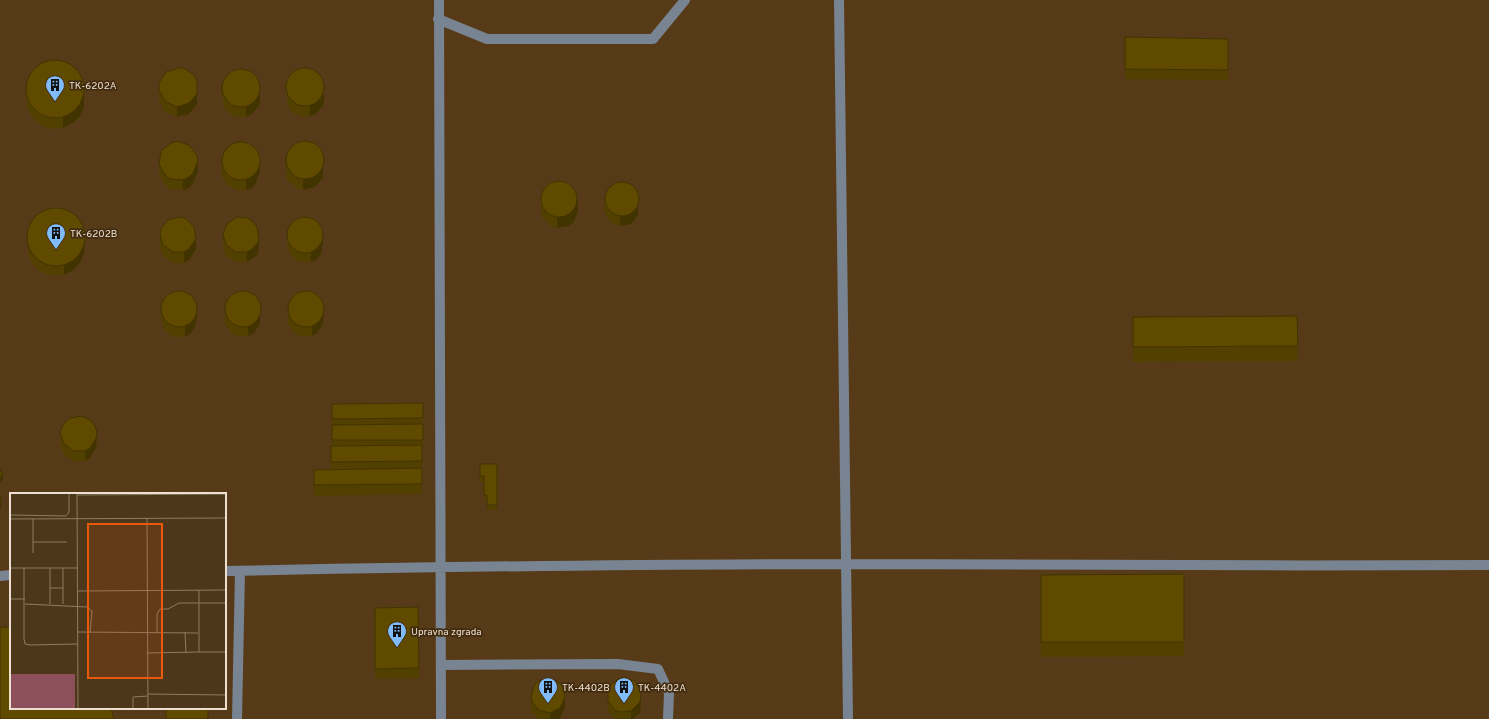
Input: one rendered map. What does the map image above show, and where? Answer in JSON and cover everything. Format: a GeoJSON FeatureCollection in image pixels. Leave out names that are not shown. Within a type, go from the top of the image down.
{"type":"FeatureCollection","features":[{"type":"Feature","properties":{"kind":"lane"},"geometry":{"type":"LineString","coordinates":[[439,0],[441,719]]}},
{"type":"Feature","properties":{"kind":"lane"},"geometry":{"type":"LineString","coordinates":[[438,19],[487,39],[653,39],[685,0]]}},
{"type":"Feature","properties":{"kind":"lane"},"geometry":{"type":"LineString","coordinates":[[839,0],[848,719]]}},
{"type":"Feature","properties":{"kind":"lane"},"geometry":{"type":"LineString","coordinates":[[226,571],[441,567],[846,564],[1489,566]]}},
{"type":"Feature","properties":{"kind":"lane"},"geometry":{"type":"LineString","coordinates":[[237,719],[240,571]]}},
{"type":"Feature","properties":{"kind":"lane"},"geometry":{"type":"LineString","coordinates":[[0,576],[10,575]]}},
{"type":"Feature","properties":{"kind":"lane"},"geometry":{"type":"LineString","coordinates":[[441,665],[618,664],[658,669],[669,693],[668,719]]}},
{"type":"Feature","properties":{"kind":"shaded area"},"geometry":{"type":"Polygon","coordinates":[[[0,0],[1489,0],[1489,719],[0,719],[0,0]]]}},
{"type":"Feature","properties":{"kind":"building"},"geometry":{"type":"Polygon","coordinates":[[[1125,37],[1228,39],[1228,70],[1125,69],[1125,37]]]}},
{"type":"Feature","properties":{"kind":"building","name":"TK-6202A"},"geometry":{"type":"Polygon","coordinates":[[[55,60],[66,62],[79,73],[82,78],[84,89],[82,100],[71,113],[66,116],[55,118],[44,116],[31,105],[28,100],[26,89],[28,78],[39,65],[44,62],[55,60]]]}},
{"type":"Feature","properties":{"kind":"building"},"geometry":{"type":"Polygon","coordinates":[[[178,68],[184,68],[194,75],[197,81],[197,94],[189,103],[177,107],[165,101],[159,90],[159,83],[166,72],[178,68]]]}},
{"type":"Feature","properties":{"kind":"building"},"geometry":{"type":"Polygon","coordinates":[[[301,68],[309,68],[319,73],[323,80],[323,94],[319,101],[309,106],[301,106],[291,101],[289,98],[286,91],[286,83],[291,73],[294,71],[301,68]]]}},
{"type":"Feature","properties":{"kind":"building"},"geometry":{"type":"Polygon","coordinates":[[[237,69],[245,69],[255,74],[259,81],[259,95],[255,102],[245,107],[237,107],[227,102],[225,99],[222,92],[222,84],[227,74],[230,72],[237,69]]]}},
{"type":"Feature","properties":{"kind":"building"},"geometry":{"type":"Polygon","coordinates":[[[177,141],[189,145],[197,155],[198,161],[193,173],[183,180],[170,179],[165,175],[159,164],[161,151],[171,143],[177,141]]]}},
{"type":"Feature","properties":{"kind":"building"},"geometry":{"type":"Polygon","coordinates":[[[301,141],[309,141],[316,144],[321,149],[324,160],[321,171],[316,176],[309,179],[301,179],[294,176],[289,171],[286,164],[286,156],[289,149],[294,144],[301,141]]]}},
{"type":"Feature","properties":{"kind":"building"},"geometry":{"type":"Polygon","coordinates":[[[237,142],[245,142],[255,147],[259,154],[259,168],[255,175],[245,180],[237,180],[227,175],[225,172],[222,165],[222,157],[227,147],[230,145],[237,142]]]}},
{"type":"Feature","properties":{"kind":"building"},"geometry":{"type":"Polygon","coordinates":[[[563,181],[572,186],[576,192],[576,206],[572,212],[563,217],[555,217],[546,212],[542,206],[541,195],[546,186],[552,182],[563,181]]]}},
{"type":"Feature","properties":{"kind":"building"},"geometry":{"type":"Polygon","coordinates":[[[622,182],[628,183],[634,187],[638,193],[638,205],[634,211],[628,215],[622,216],[616,215],[610,211],[606,205],[605,199],[606,193],[610,187],[616,183],[622,182]]]}},
{"type":"Feature","properties":{"kind":"building","name":"TK-6202B"},"geometry":{"type":"Polygon","coordinates":[[[56,208],[67,210],[80,221],[83,226],[85,237],[83,248],[72,261],[67,264],[56,266],[45,264],[32,253],[29,248],[27,237],[29,226],[40,213],[45,210],[56,208]]]}},
{"type":"Feature","properties":{"kind":"building"},"geometry":{"type":"Polygon","coordinates":[[[179,217],[185,218],[194,227],[196,239],[189,249],[184,252],[173,252],[163,245],[160,235],[161,229],[168,220],[179,217]]]}},
{"type":"Feature","properties":{"kind":"building"},"geometry":{"type":"Polygon","coordinates":[[[237,217],[248,218],[257,227],[259,239],[257,244],[247,252],[236,252],[226,245],[223,234],[227,224],[237,217]]]}},
{"type":"Feature","properties":{"kind":"building"},"geometry":{"type":"Polygon","coordinates":[[[305,217],[315,220],[320,225],[323,235],[320,245],[315,250],[305,253],[295,250],[290,245],[287,235],[290,225],[295,220],[305,217]]]}},
{"type":"Feature","properties":{"kind":"building"},"geometry":{"type":"Polygon","coordinates":[[[179,291],[189,294],[194,299],[197,309],[194,319],[189,324],[179,327],[169,324],[164,319],[161,309],[164,299],[169,294],[179,291]]]}},
{"type":"Feature","properties":{"kind":"building"},"geometry":{"type":"Polygon","coordinates":[[[243,291],[253,294],[258,299],[261,309],[258,319],[253,324],[243,327],[233,324],[228,319],[225,309],[228,299],[233,294],[243,291]]]}},
{"type":"Feature","properties":{"kind":"building"},"geometry":{"type":"Polygon","coordinates":[[[306,291],[316,294],[321,299],[324,309],[321,319],[316,324],[306,327],[296,324],[291,319],[288,309],[291,299],[296,294],[306,291]]]}},
{"type":"Feature","properties":{"kind":"building"},"geometry":{"type":"Polygon","coordinates":[[[1297,316],[1298,346],[1133,347],[1133,317],[1297,316]]]}},
{"type":"Feature","properties":{"kind":"building"},"geometry":{"type":"Polygon","coordinates":[[[423,403],[423,418],[332,419],[332,404],[423,403]]]}},
{"type":"Feature","properties":{"kind":"building"},"geometry":{"type":"Polygon","coordinates":[[[82,416],[92,421],[97,432],[96,438],[90,448],[85,451],[74,451],[64,444],[60,433],[65,422],[70,418],[82,416]]]}},
{"type":"Feature","properties":{"kind":"building"},"geometry":{"type":"Polygon","coordinates":[[[423,424],[423,440],[332,440],[332,425],[423,424]]]}},
{"type":"Feature","properties":{"kind":"building"},"geometry":{"type":"Polygon","coordinates":[[[422,445],[422,461],[331,462],[331,446],[422,445]]]}},
{"type":"Feature","properties":{"kind":"building"},"geometry":{"type":"Polygon","coordinates":[[[480,464],[497,464],[497,505],[487,505],[487,495],[484,495],[484,476],[480,476],[480,464]]]}},
{"type":"Feature","properties":{"kind":"building"},"geometry":{"type":"Polygon","coordinates":[[[422,468],[422,484],[314,485],[314,470],[422,468]]]}},
{"type":"Feature","properties":{"kind":"building"},"geometry":{"type":"Polygon","coordinates":[[[0,469],[3,474],[0,479],[0,469]]]}},
{"type":"Feature","properties":{"kind":"building"},"geometry":{"type":"Polygon","coordinates":[[[1184,574],[1184,642],[1041,642],[1041,575],[1184,574]]]}},
{"type":"Feature","properties":{"kind":"building","name":"Upravna zgrada"},"geometry":{"type":"Polygon","coordinates":[[[418,607],[419,668],[375,669],[375,608],[418,607]]]}},
{"type":"Feature","properties":{"kind":"building"},"geometry":{"type":"Polygon","coordinates":[[[0,627],[10,627],[10,709],[111,709],[114,719],[0,719],[0,627]]]}},
{"type":"Feature","properties":{"kind":"building","name":"TK-4402B"},"geometry":{"type":"Polygon","coordinates":[[[547,678],[558,682],[563,686],[565,697],[560,708],[550,713],[539,710],[532,702],[531,697],[534,686],[537,682],[547,678]]]}},
{"type":"Feature","properties":{"kind":"building","name":"TK-4402A"},"geometry":{"type":"Polygon","coordinates":[[[623,678],[635,681],[641,691],[640,702],[631,711],[620,712],[615,710],[608,701],[608,691],[610,685],[618,679],[623,678]]]}},
{"type":"Feature","properties":{"kind":"building"},"geometry":{"type":"Polygon","coordinates":[[[166,709],[208,709],[208,719],[166,719],[166,709]]]}},
{"type":"Feature","properties":{"kind":"place","name":"TK-6202A"},"geometry":{"type":"Point","coordinates":[55,102]}},
{"type":"Feature","properties":{"kind":"place","name":"TK-6202B"},"geometry":{"type":"Point","coordinates":[56,250]}},
{"type":"Feature","properties":{"kind":"place","name":"Upravna zgrada"},"geometry":{"type":"Point","coordinates":[397,648]}},
{"type":"Feature","properties":{"kind":"place","name":"TK-4402B"},"geometry":{"type":"Point","coordinates":[548,704]}},
{"type":"Feature","properties":{"kind":"place","name":"TK-4402A"},"geometry":{"type":"Point","coordinates":[624,704]}}]}
